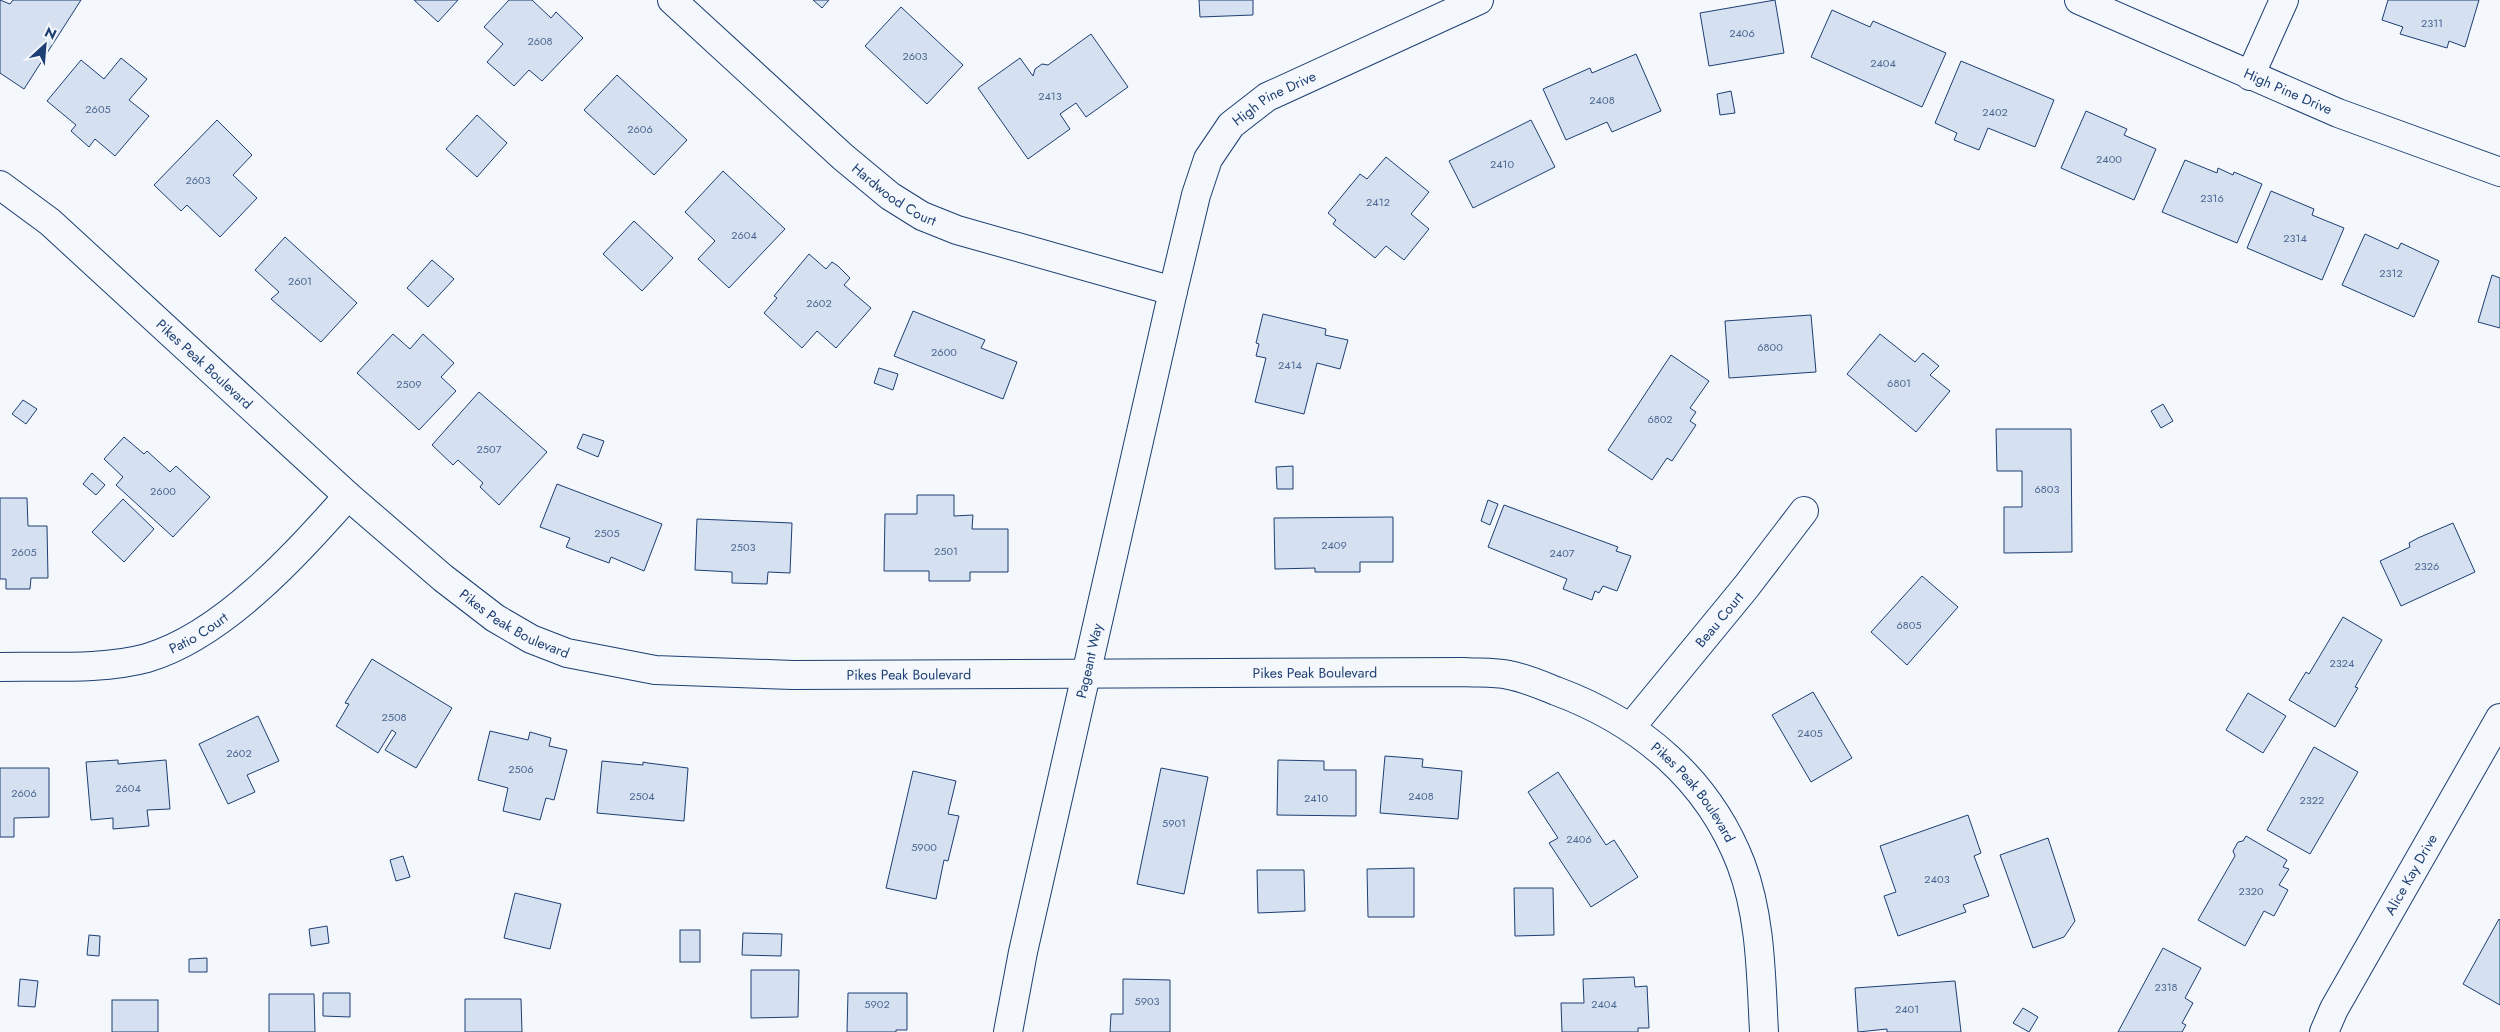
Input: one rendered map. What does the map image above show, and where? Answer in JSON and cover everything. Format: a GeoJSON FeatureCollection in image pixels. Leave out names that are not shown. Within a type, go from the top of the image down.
{"type":"FeatureCollection","features":[{"type":"Feature","properties":{"kind":"street","name":"Hardwood Court"},"geometry":{"type":"LineString","coordinates":[[672,0],[843,157],[890,196],[922,216],[957,230],[1173,292]]}},
{"type":"Feature","properties":{"kind":"street","name":"High Pine Drive"},"geometry":{"type":"LineString","coordinates":[[1173,292],[1196,195],[1208,159],[1231,125],[1267,97],[1427,10],[1478,0]]}},
{"type":"Feature","properties":{"kind":"street","name":"High Pine Drive"},"geometry":{"type":"LineString","coordinates":[[2078,0],[2338,113],[2500,172]]}},
{"type":"Feature","properties":{"kind":"street"},"geometry":{"type":"LineString","coordinates":[[2250,76],[2284,0]]}},
{"type":"Feature","properties":{"kind":"street","name":"Pikes Peak Boulevard"},"geometry":{"type":"LineString","coordinates":[[0,185],[50,222],[348,496],[443,578],[495,618],[531,639],[567,654],[655,670],[793,675],[1088,672],[1464,672],[1509,675],[1584,701],[1631,727],[1662,751],[1701,792],[1724,827],[1741,864],[1755,914],[1764,1032]]}},
{"type":"Feature","properties":{"kind":"street","name":"Pageant Way"},"geometry":{"type":"LineString","coordinates":[[1008,1032],[1023,952],[1173,292]]}},
{"type":"Feature","properties":{"kind":"street","name":"Patio Court"},"geometry":{"type":"LineString","coordinates":[[0,667],[107,664],[147,658],[177,645],[205,630],[283,568],[348,496]]}},
{"type":"Feature","properties":{"kind":"street","name":"Beau Court"},"geometry":{"type":"LineString","coordinates":[[1631,727],[1746,587],[1804,511]]}},
{"type":"Feature","properties":{"kind":"street","name":"Alice Kay Drive"},"geometry":{"type":"LineString","coordinates":[[2324,1032],[2334,1009],[2500,718]]}},
{"type":"Feature","properties":{"kind":"building"},"geometry":{"type":"Polygon","coordinates":[[[0,0],[10,4],[13,0],[81,0],[24,89],[0,73],[0,0]]]}},
{"type":"Feature","properties":{"kind":"building"},"geometry":{"type":"Polygon","coordinates":[[[414,0],[458,0],[438,22],[414,0]]]}},
{"type":"Feature","properties":{"kind":"building"},"geometry":{"type":"Polygon","coordinates":[[[509,0],[532,0],[551,18],[556,12],[583,38],[542,81],[529,70],[514,86],[487,62],[503,44],[484,27],[509,0]]]}},
{"type":"Feature","properties":{"kind":"building"},"geometry":{"type":"Polygon","coordinates":[[[813,0],[829,0],[822,8],[813,0]]]}},
{"type":"Feature","properties":{"kind":"building"},"geometry":{"type":"Polygon","coordinates":[[[1199,0],[1253,0],[1253,15],[1200,17],[1199,0]]]}},
{"type":"Feature","properties":{"kind":"building"},"geometry":{"type":"Polygon","coordinates":[[[1775,0],[1784,53],[1709,66],[1700,13],[1775,0]]]}},
{"type":"Feature","properties":{"kind":"building"},"geometry":{"type":"Polygon","coordinates":[[[2388,0],[2479,0],[2465,47],[2449,41],[2447,48],[2400,34],[2403,27],[2382,20],[2388,0]]]}},
{"type":"Feature","properties":{"kind":"building"},"geometry":{"type":"Polygon","coordinates":[[[901,7],[963,65],[927,104],[865,46],[901,7]]]}},
{"type":"Feature","properties":{"kind":"building"},"geometry":{"type":"Polygon","coordinates":[[[1832,10],[1870,27],[1873,21],[1946,53],[1922,107],[1811,57],[1832,10]]]}},
{"type":"Feature","properties":{"kind":"building"},"geometry":{"type":"Polygon","coordinates":[[[1091,34],[1128,87],[1086,117],[1076,103],[1060,114],[1070,129],[1028,159],[978,88],[1020,58],[1033,76],[1035,69],[1042,64],[1048,65],[1091,34]]]}},
{"type":"Feature","properties":{"kind":"building"},"geometry":{"type":"Polygon","coordinates":[[[1636,54],[1661,111],[1612,132],[1607,122],[1566,140],[1543,89],[1590,68],[1592,73],[1636,54]]]}},
{"type":"Feature","properties":{"kind":"building"},"geometry":{"type":"Polygon","coordinates":[[[121,58],[147,79],[129,100],[149,116],[115,156],[95,139],[89,147],[71,131],[76,125],[47,101],[81,60],[104,79],[121,58]]]}},
{"type":"Feature","properties":{"kind":"building"},"geometry":{"type":"Polygon","coordinates":[[[1961,61],[2054,100],[2035,147],[1988,128],[1979,150],[1954,140],[1957,133],[1935,123],[1961,61]]]}},
{"type":"Feature","properties":{"kind":"building"},"geometry":{"type":"Polygon","coordinates":[[[617,75],[687,140],[654,175],[584,110],[617,75]]]}},
{"type":"Feature","properties":{"kind":"building"},"geometry":{"type":"Polygon","coordinates":[[[1731,91],[1735,113],[1720,115],[1717,94],[1731,91]]]}},
{"type":"Feature","properties":{"kind":"building"},"geometry":{"type":"Polygon","coordinates":[[[2086,111],[2127,129],[2124,135],[2156,149],[2134,200],[2061,168],[2086,111]]]}},
{"type":"Feature","properties":{"kind":"building"},"geometry":{"type":"Polygon","coordinates":[[[477,115],[507,143],[477,177],[446,149],[477,115]]]}},
{"type":"Feature","properties":{"kind":"building"},"geometry":{"type":"Polygon","coordinates":[[[217,120],[252,155],[233,175],[257,198],[220,237],[187,205],[181,211],[154,185],[217,120]]]}},
{"type":"Feature","properties":{"kind":"building"},"geometry":{"type":"Polygon","coordinates":[[[1531,120],[1555,167],[1473,208],[1449,161],[1531,120]]]}},
{"type":"Feature","properties":{"kind":"building"},"geometry":{"type":"Polygon","coordinates":[[[1386,157],[1429,192],[1411,214],[1429,229],[1404,260],[1386,246],[1375,258],[1333,224],[1336,220],[1328,213],[1360,174],[1367,179],[1386,157]]]}},
{"type":"Feature","properties":{"kind":"building"},"geometry":{"type":"Polygon","coordinates":[[[2185,160],[2217,173],[2218,168],[2233,175],[2234,172],[2262,184],[2237,243],[2162,212],[2185,160]]]}},
{"type":"Feature","properties":{"kind":"building"},"geometry":{"type":"Polygon","coordinates":[[[723,171],[785,229],[729,288],[698,259],[715,241],[685,212],[723,171]]]}},
{"type":"Feature","properties":{"kind":"building"},"geometry":{"type":"Polygon","coordinates":[[[2271,191],[2314,209],[2312,215],[2344,228],[2322,280],[2247,248],[2271,191]]]}},
{"type":"Feature","properties":{"kind":"building"},"geometry":{"type":"Polygon","coordinates":[[[634,221],[673,258],[642,291],[603,254],[634,221]]]}},
{"type":"Feature","properties":{"kind":"building"},"geometry":{"type":"Polygon","coordinates":[[[2365,234],[2398,249],[2401,243],[2439,261],[2414,317],[2342,285],[2365,234]]]}},
{"type":"Feature","properties":{"kind":"building"},"geometry":{"type":"Polygon","coordinates":[[[285,237],[357,303],[321,342],[271,299],[279,292],[255,270],[285,237]]]}},
{"type":"Feature","properties":{"kind":"building"},"geometry":{"type":"Polygon","coordinates":[[[809,254],[826,269],[832,262],[838,266],[850,278],[844,285],[871,308],[836,348],[817,331],[802,348],[764,313],[777,298],[774,296],[809,254]]]}},
{"type":"Feature","properties":{"kind":"building"},"geometry":{"type":"Polygon","coordinates":[[[432,260],[454,279],[428,307],[407,288],[432,260]]]}},
{"type":"Feature","properties":{"kind":"building"},"geometry":{"type":"Polygon","coordinates":[[[2492,275],[2500,278],[2500,328],[2478,322],[2492,275]]]}},
{"type":"Feature","properties":{"kind":"building"},"geometry":{"type":"Polygon","coordinates":[[[913,311],[985,340],[981,348],[1017,362],[1003,399],[894,356],[913,311]]]}},
{"type":"Feature","properties":{"kind":"building"},"geometry":{"type":"Polygon","coordinates":[[[1263,314],[1326,329],[1325,335],[1348,340],[1340,369],[1317,363],[1304,414],[1255,402],[1266,358],[1256,356],[1259,344],[1256,343],[1263,314]]]}},
{"type":"Feature","properties":{"kind":"building"},"geometry":{"type":"Polygon","coordinates":[[[1811,315],[1816,372],[1729,378],[1725,321],[1811,315]]]}},
{"type":"Feature","properties":{"kind":"building"},"geometry":{"type":"Polygon","coordinates":[[[393,334],[410,349],[423,334],[454,363],[441,377],[456,391],[419,430],[357,373],[393,334]]]}},
{"type":"Feature","properties":{"kind":"building"},"geometry":{"type":"Polygon","coordinates":[[[1880,334],[1915,362],[1923,353],[1939,366],[1930,375],[1950,391],[1916,432],[1847,374],[1880,334]]]}},
{"type":"Feature","properties":{"kind":"building"},"geometry":{"type":"Polygon","coordinates":[[[1671,355],[1709,381],[1690,408],[1696,412],[1690,421],[1696,425],[1672,461],[1667,458],[1652,480],[1608,450],[1671,355]]]}},
{"type":"Feature","properties":{"kind":"building"},"geometry":{"type":"Polygon","coordinates":[[[879,368],[898,374],[893,390],[874,383],[879,368]]]}},
{"type":"Feature","properties":{"kind":"building"},"geometry":{"type":"Polygon","coordinates":[[[479,392],[547,452],[499,505],[480,487],[483,483],[458,460],[453,465],[432,445],[479,392]]]}},
{"type":"Feature","properties":{"kind":"building"},"geometry":{"type":"Polygon","coordinates":[[[23,400],[37,409],[26,424],[12,414],[23,400]]]}},
{"type":"Feature","properties":{"kind":"building"},"geometry":{"type":"Polygon","coordinates":[[[2163,404],[2173,421],[2161,428],[2151,411],[2163,404]]]}},
{"type":"Feature","properties":{"kind":"building"},"geometry":{"type":"Polygon","coordinates":[[[1996,429],[2071,429],[2072,552],[2004,553],[2004,507],[2022,507],[2022,471],[1997,471],[1996,429]]]}},
{"type":"Feature","properties":{"kind":"building"},"geometry":{"type":"Polygon","coordinates":[[[583,434],[604,441],[598,457],[577,448],[583,434]]]}},
{"type":"Feature","properties":{"kind":"building"},"geometry":{"type":"Polygon","coordinates":[[[124,437],[144,454],[147,451],[170,472],[176,466],[210,497],[173,537],[116,485],[123,477],[104,459],[124,437]]]}},
{"type":"Feature","properties":{"kind":"building"},"geometry":{"type":"Polygon","coordinates":[[[1293,466],[1293,489],[1277,489],[1276,467],[1293,466]]]}},
{"type":"Feature","properties":{"kind":"building"},"geometry":{"type":"Polygon","coordinates":[[[92,473],[105,485],[96,495],[83,484],[92,473]]]}},
{"type":"Feature","properties":{"kind":"building"},"geometry":{"type":"Polygon","coordinates":[[[557,484],[662,524],[644,571],[611,557],[609,563],[566,547],[570,538],[540,527],[557,484]]]}},
{"type":"Feature","properties":{"kind":"building"},"geometry":{"type":"Polygon","coordinates":[[[917,495],[954,495],[954,516],[973,515],[972,529],[1008,529],[1008,572],[970,572],[970,581],[929,581],[929,571],[884,571],[885,514],[917,514],[917,495]]]}},
{"type":"Feature","properties":{"kind":"building"},"geometry":{"type":"Polygon","coordinates":[[[0,498],[27,498],[28,526],[47,526],[48,578],[31,578],[30,589],[6,589],[6,579],[0,579],[0,498]]]}},
{"type":"Feature","properties":{"kind":"building"},"geometry":{"type":"Polygon","coordinates":[[[123,499],[154,529],[124,562],[92,532],[123,499]]]}},
{"type":"Feature","properties":{"kind":"building"},"geometry":{"type":"Polygon","coordinates":[[[1488,500],[1498,504],[1490,525],[1481,521],[1488,500]]]}},
{"type":"Feature","properties":{"kind":"building"},"geometry":{"type":"Polygon","coordinates":[[[1504,505],[1618,547],[1616,551],[1631,556],[1617,591],[1603,586],[1599,593],[1595,591],[1592,600],[1563,589],[1567,579],[1488,547],[1504,505]]]}},
{"type":"Feature","properties":{"kind":"building"},"geometry":{"type":"Polygon","coordinates":[[[1393,517],[1393,562],[1360,562],[1360,572],[1315,572],[1315,568],[1275,569],[1274,518],[1393,517]]]}},
{"type":"Feature","properties":{"kind":"building"},"geometry":{"type":"Polygon","coordinates":[[[697,519],[792,523],[790,573],[768,572],[767,584],[732,583],[732,572],[695,570],[697,519]]]}},
{"type":"Feature","properties":{"kind":"building"},"geometry":{"type":"Polygon","coordinates":[[[2453,523],[2475,572],[2401,606],[2380,561],[2410,547],[2409,543],[2418,538],[2453,523]]]}},
{"type":"Feature","properties":{"kind":"building"},"geometry":{"type":"Polygon","coordinates":[[[1922,576],[1958,607],[1907,665],[1871,632],[1922,576]]]}},
{"type":"Feature","properties":{"kind":"building"},"geometry":{"type":"Polygon","coordinates":[[[2343,617],[2382,640],[2355,687],[2358,688],[2335,727],[2289,700],[2306,672],[2309,674],[2343,617]]]}},
{"type":"Feature","properties":{"kind":"building"},"geometry":{"type":"Polygon","coordinates":[[[372,659],[452,708],[416,768],[385,750],[396,733],[392,730],[378,753],[336,726],[349,704],[345,703],[372,659]]]}},
{"type":"Feature","properties":{"kind":"building"},"geometry":{"type":"Polygon","coordinates":[[[1813,692],[1852,758],[1811,782],[1772,715],[1813,692]]]}},
{"type":"Feature","properties":{"kind":"building"},"geometry":{"type":"Polygon","coordinates":[[[2248,693],[2286,716],[2263,753],[2226,730],[2248,693]]]}},
{"type":"Feature","properties":{"kind":"building"},"geometry":{"type":"Polygon","coordinates":[[[258,716],[279,761],[247,775],[255,792],[228,804],[199,744],[258,716]]]}},
{"type":"Feature","properties":{"kind":"building"},"geometry":{"type":"Polygon","coordinates":[[[490,731],[528,740],[530,732],[551,738],[549,746],[567,750],[554,800],[546,798],[540,820],[503,811],[508,788],[478,780],[490,731]]]}},
{"type":"Feature","properties":{"kind":"building"},"geometry":{"type":"Polygon","coordinates":[[[2314,747],[2358,772],[2310,854],[2267,830],[2314,747]]]}},
{"type":"Feature","properties":{"kind":"building"},"geometry":{"type":"Polygon","coordinates":[[[1385,756],[1423,759],[1422,767],[1462,771],[1458,819],[1380,813],[1385,756]]]}},
{"type":"Feature","properties":{"kind":"building"},"geometry":{"type":"Polygon","coordinates":[[[118,760],[118,764],[166,760],[170,809],[147,810],[149,826],[113,829],[113,818],[91,820],[86,762],[118,760]]]}},
{"type":"Feature","properties":{"kind":"building"},"geometry":{"type":"Polygon","coordinates":[[[1278,760],[1324,761],[1324,770],[1356,770],[1356,816],[1277,815],[1278,760]]]}},
{"type":"Feature","properties":{"kind":"building"},"geometry":{"type":"Polygon","coordinates":[[[602,761],[643,765],[643,762],[688,768],[684,821],[597,813],[602,761]]]}},
{"type":"Feature","properties":{"kind":"building"},"geometry":{"type":"Polygon","coordinates":[[[0,768],[49,768],[49,817],[14,818],[14,837],[0,837],[0,768]]]}},
{"type":"Feature","properties":{"kind":"building"},"geometry":{"type":"Polygon","coordinates":[[[1161,768],[1208,777],[1184,894],[1137,884],[1161,768]]]}},
{"type":"Feature","properties":{"kind":"building"},"geometry":{"type":"Polygon","coordinates":[[[913,771],[956,781],[948,814],[959,816],[948,861],[944,860],[936,899],[886,888],[913,771]]]}},
{"type":"Feature","properties":{"kind":"building"},"geometry":{"type":"Polygon","coordinates":[[[1558,772],[1606,845],[1614,840],[1638,877],[1591,907],[1549,843],[1558,838],[1528,792],[1558,772]]]}},
{"type":"Feature","properties":{"kind":"building"},"geometry":{"type":"Polygon","coordinates":[[[1968,815],[1981,853],[1974,856],[1989,896],[1963,905],[1966,912],[1898,936],[1884,896],[1896,892],[1880,846],[1968,815]]]}},
{"type":"Feature","properties":{"kind":"building"},"geometry":{"type":"Polygon","coordinates":[[[2246,836],[2287,860],[2283,867],[2289,869],[2279,885],[2288,890],[2274,916],[2264,911],[2245,946],[2198,920],[2235,856],[2233,851],[2238,842],[2243,841],[2246,836]]]}},
{"type":"Feature","properties":{"kind":"building"},"geometry":{"type":"Polygon","coordinates":[[[2048,838],[2075,921],[2064,937],[2033,948],[2000,855],[2048,838]]]}},
{"type":"Feature","properties":{"kind":"building"},"geometry":{"type":"Polygon","coordinates":[[[403,856],[410,877],[396,881],[390,860],[403,856]]]}},
{"type":"Feature","properties":{"kind":"building"},"geometry":{"type":"Polygon","coordinates":[[[1414,868],[1414,917],[1368,917],[1367,869],[1414,868]]]}},
{"type":"Feature","properties":{"kind":"building"},"geometry":{"type":"Polygon","coordinates":[[[1257,870],[1304,870],[1305,911],[1258,913],[1257,870]]]}},
{"type":"Feature","properties":{"kind":"building"},"geometry":{"type":"Polygon","coordinates":[[[1514,888],[1553,888],[1554,935],[1515,936],[1514,888]]]}},
{"type":"Feature","properties":{"kind":"building"},"geometry":{"type":"Polygon","coordinates":[[[515,893],[561,904],[550,949],[504,938],[515,893]]]}},
{"type":"Feature","properties":{"kind":"building"},"geometry":{"type":"Polygon","coordinates":[[[2500,920],[2500,1005],[2463,984],[2500,920]]]}},
{"type":"Feature","properties":{"kind":"building"},"geometry":{"type":"Polygon","coordinates":[[[327,926],[329,943],[311,946],[309,929],[327,926]]]}},
{"type":"Feature","properties":{"kind":"building"},"geometry":{"type":"Polygon","coordinates":[[[680,930],[700,930],[700,962],[680,962],[680,930]]]}},
{"type":"Feature","properties":{"kind":"building"},"geometry":{"type":"Polygon","coordinates":[[[743,933],[782,934],[781,956],[742,955],[743,933]]]}},
{"type":"Feature","properties":{"kind":"building"},"geometry":{"type":"Polygon","coordinates":[[[89,935],[100,936],[99,956],[87,955],[89,935]]]}},
{"type":"Feature","properties":{"kind":"building"},"geometry":{"type":"Polygon","coordinates":[[[2163,948],[2201,968],[2185,998],[2193,1003],[2182,1023],[2186,1025],[2182,1032],[2118,1032],[2163,948]]]}},
{"type":"Feature","properties":{"kind":"building"},"geometry":{"type":"Polygon","coordinates":[[[207,958],[207,972],[189,972],[189,959],[207,958]]]}},
{"type":"Feature","properties":{"kind":"building"},"geometry":{"type":"Polygon","coordinates":[[[751,970],[799,970],[798,1017],[751,1018],[751,970]]]}},
{"type":"Feature","properties":{"kind":"building"},"geometry":{"type":"Polygon","coordinates":[[[1634,977],[1635,987],[1647,986],[1649,1028],[1638,1028],[1638,1032],[1562,1032],[1561,1003],[1584,1003],[1583,979],[1634,977]]]}},
{"type":"Feature","properties":{"kind":"building"},"geometry":{"type":"Polygon","coordinates":[[[20,979],[38,981],[35,1007],[18,1006],[20,979]]]}},
{"type":"Feature","properties":{"kind":"building"},"geometry":{"type":"Polygon","coordinates":[[[1123,979],[1170,980],[1170,1032],[1110,1032],[1111,1014],[1123,1014],[1123,979]]]}},
{"type":"Feature","properties":{"kind":"building"},"geometry":{"type":"Polygon","coordinates":[[[1955,981],[1961,1032],[1887,1032],[1887,1029],[1858,1032],[1855,988],[1955,981]]]}},
{"type":"Feature","properties":{"kind":"building"},"geometry":{"type":"Polygon","coordinates":[[[323,993],[350,993],[350,1017],[323,1016],[323,993]]]}},
{"type":"Feature","properties":{"kind":"building"},"geometry":{"type":"Polygon","coordinates":[[[848,993],[907,993],[907,1030],[896,1030],[896,1032],[847,1032],[848,993]]]}},
{"type":"Feature","properties":{"kind":"building"},"geometry":{"type":"Polygon","coordinates":[[[269,994],[314,994],[315,1032],[269,1032],[269,994]]]}},
{"type":"Feature","properties":{"kind":"building"},"geometry":{"type":"Polygon","coordinates":[[[465,999],[521,999],[522,1032],[465,1032],[465,999]]]}},
{"type":"Feature","properties":{"kind":"building"},"geometry":{"type":"Polygon","coordinates":[[[112,1000],[158,1000],[158,1032],[112,1032],[112,1000]]]}},
{"type":"Feature","properties":{"kind":"building"},"geometry":{"type":"Polygon","coordinates":[[[2023,1008],[2038,1017],[2029,1032],[2013,1023],[2023,1008]]]}}]}
